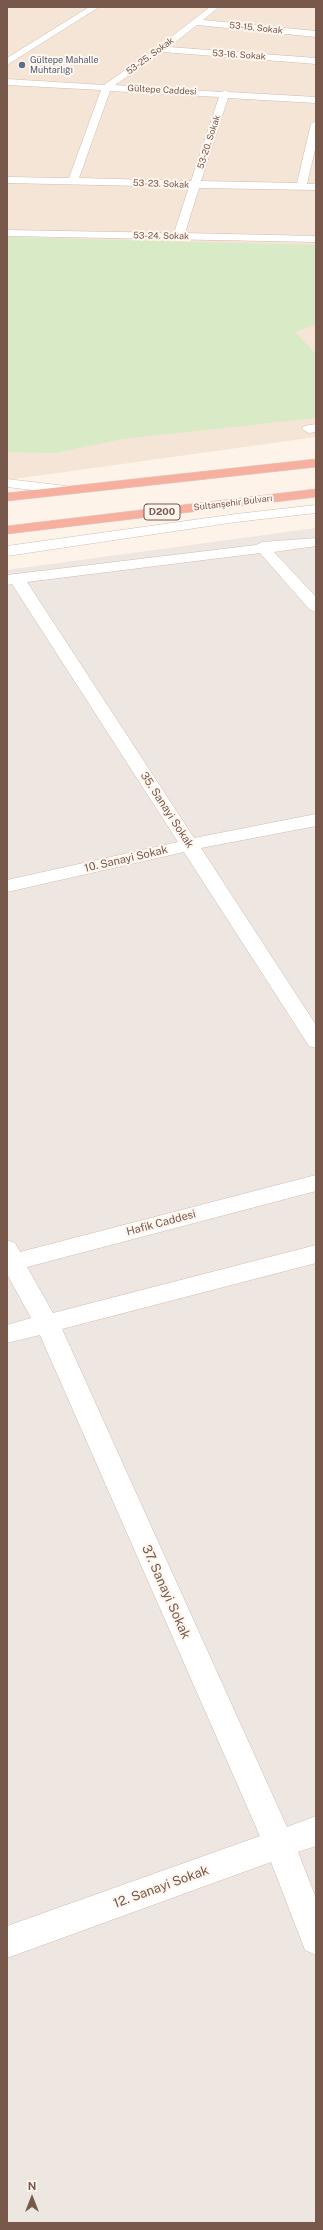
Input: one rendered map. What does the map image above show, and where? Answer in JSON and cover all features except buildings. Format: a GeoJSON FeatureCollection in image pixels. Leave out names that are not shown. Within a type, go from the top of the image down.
{"type":"FeatureCollection","features":[{"type":"Feature","properties":{"kind":"highway"},"geometry":{"type":"LineString","coordinates":[[7,497],[316,463]]}},
{"type":"Feature","properties":{"kind":"highway","name":"Sultanşehir Bulvarı"},"geometry":{"type":"LineString","coordinates":[[7,530],[316,493]]}},
{"type":"Feature","properties":{"kind":"street","name":"53-25. Sokak"},"geometry":{"type":"LineString","coordinates":[[107,87],[161,49],[215,7]]}},
{"type":"Feature","properties":{"kind":"street"},"geometry":{"type":"LineString","coordinates":[[79,8],[93,8]]}},
{"type":"Feature","properties":{"kind":"street"},"geometry":{"type":"LineString","coordinates":[[7,62],[93,8]]}},
{"type":"Feature","properties":{"kind":"street","name":"53-15. Sokak"},"geometry":{"type":"LineString","coordinates":[[195,22],[316,34]]}},
{"type":"Feature","properties":{"kind":"street"},"geometry":{"type":"LineString","coordinates":[[15,45],[31,47]]}},
{"type":"Feature","properties":{"kind":"street","name":"53-16. Sokak"},"geometry":{"type":"LineString","coordinates":[[161,49],[316,61]]}},
{"type":"Feature","properties":{"kind":"street","name":"Gültepe Caddesi"},"geometry":{"type":"LineString","coordinates":[[7,82],[225,93],[316,100]]}},
{"type":"Feature","properties":{"kind":"street"},"geometry":{"type":"LineString","coordinates":[[73,181],[107,87]]}},
{"type":"Feature","properties":{"kind":"street","name":"53-20. Sokak"},"geometry":{"type":"LineString","coordinates":[[178,237],[225,93]]}},
{"type":"Feature","properties":{"kind":"street"},"geometry":{"type":"LineString","coordinates":[[302,187],[316,124]]}},
{"type":"Feature","properties":{"kind":"street","name":"53-23. Sokak"},"geometry":{"type":"LineString","coordinates":[[7,180],[316,187]]}},
{"type":"Feature","properties":{"kind":"street","name":"53-24. Sokak"},"geometry":{"type":"LineString","coordinates":[[7,233],[316,240]]}},
{"type":"Feature","properties":{"kind":"street"},"geometry":{"type":"LineString","coordinates":[[7,483],[66,490]]}},
{"type":"Feature","properties":{"kind":"street"},"geometry":{"type":"LineString","coordinates":[[7,551],[236,518],[316,510]]}},
{"type":"Feature","properties":{"kind":"street"},"geometry":{"type":"LineString","coordinates":[[12,579],[262,547],[316,542]]}},
{"type":"Feature","properties":{"kind":"street"},"geometry":{"type":"LineString","coordinates":[[262,547],[316,607]]}},
{"type":"Feature","properties":{"kind":"street","name":"35. Sanayi Sokak"},"geometry":{"type":"LineString","coordinates":[[12,579],[190,845],[316,1041]]}},
{"type":"Feature","properties":{"kind":"street","name":"10. Sanayi Sokak"},"geometry":{"type":"LineString","coordinates":[[7,886],[190,845],[316,820]]}},
{"type":"Feature","properties":{"kind":"street","name":"Hafik Caddesi"},"geometry":{"type":"LineString","coordinates":[[9,1258],[316,1183]]}},
{"type":"Feature","properties":{"kind":"street"},"geometry":{"type":"LineString","coordinates":[[7,1334],[316,1254]]}},
{"type":"Feature","properties":{"kind":"street","name":"37. Sanayi Sokak"},"geometry":{"type":"LineString","coordinates":[[9,1258],[47,1324],[279,1844],[316,1939]]}},
{"type":"Feature","properties":{"kind":"street","name":"12. Sanayi Sokak"},"geometry":{"type":"LineString","coordinates":[[7,1942],[316,1831]]}},
{"type":"Feature","properties":{"kind":"shaded area"},"geometry":{"type":"Polygon","coordinates":[[[7,7],[316,7],[316,437],[7,480],[7,7]]]}},
{"type":"Feature","properties":{"kind":"shaded area"},"geometry":{"type":"Polygon","coordinates":[[[316,528],[316,2223],[7,2223],[7,570],[316,528]]]}},
{"type":"Feature","properties":{"kind":"green space"},"geometry":{"type":"Polygon","coordinates":[[[7,237],[316,245],[316,324],[295,332],[316,354],[316,418],[123,439],[55,453],[7,452],[7,237]]]}},
{"type":"Feature","properties":{"kind":"place","name":"Gültepe Mahalle Muhtarlığı"},"geometry":{"type":"Point","coordinates":[22,65]}}]}
